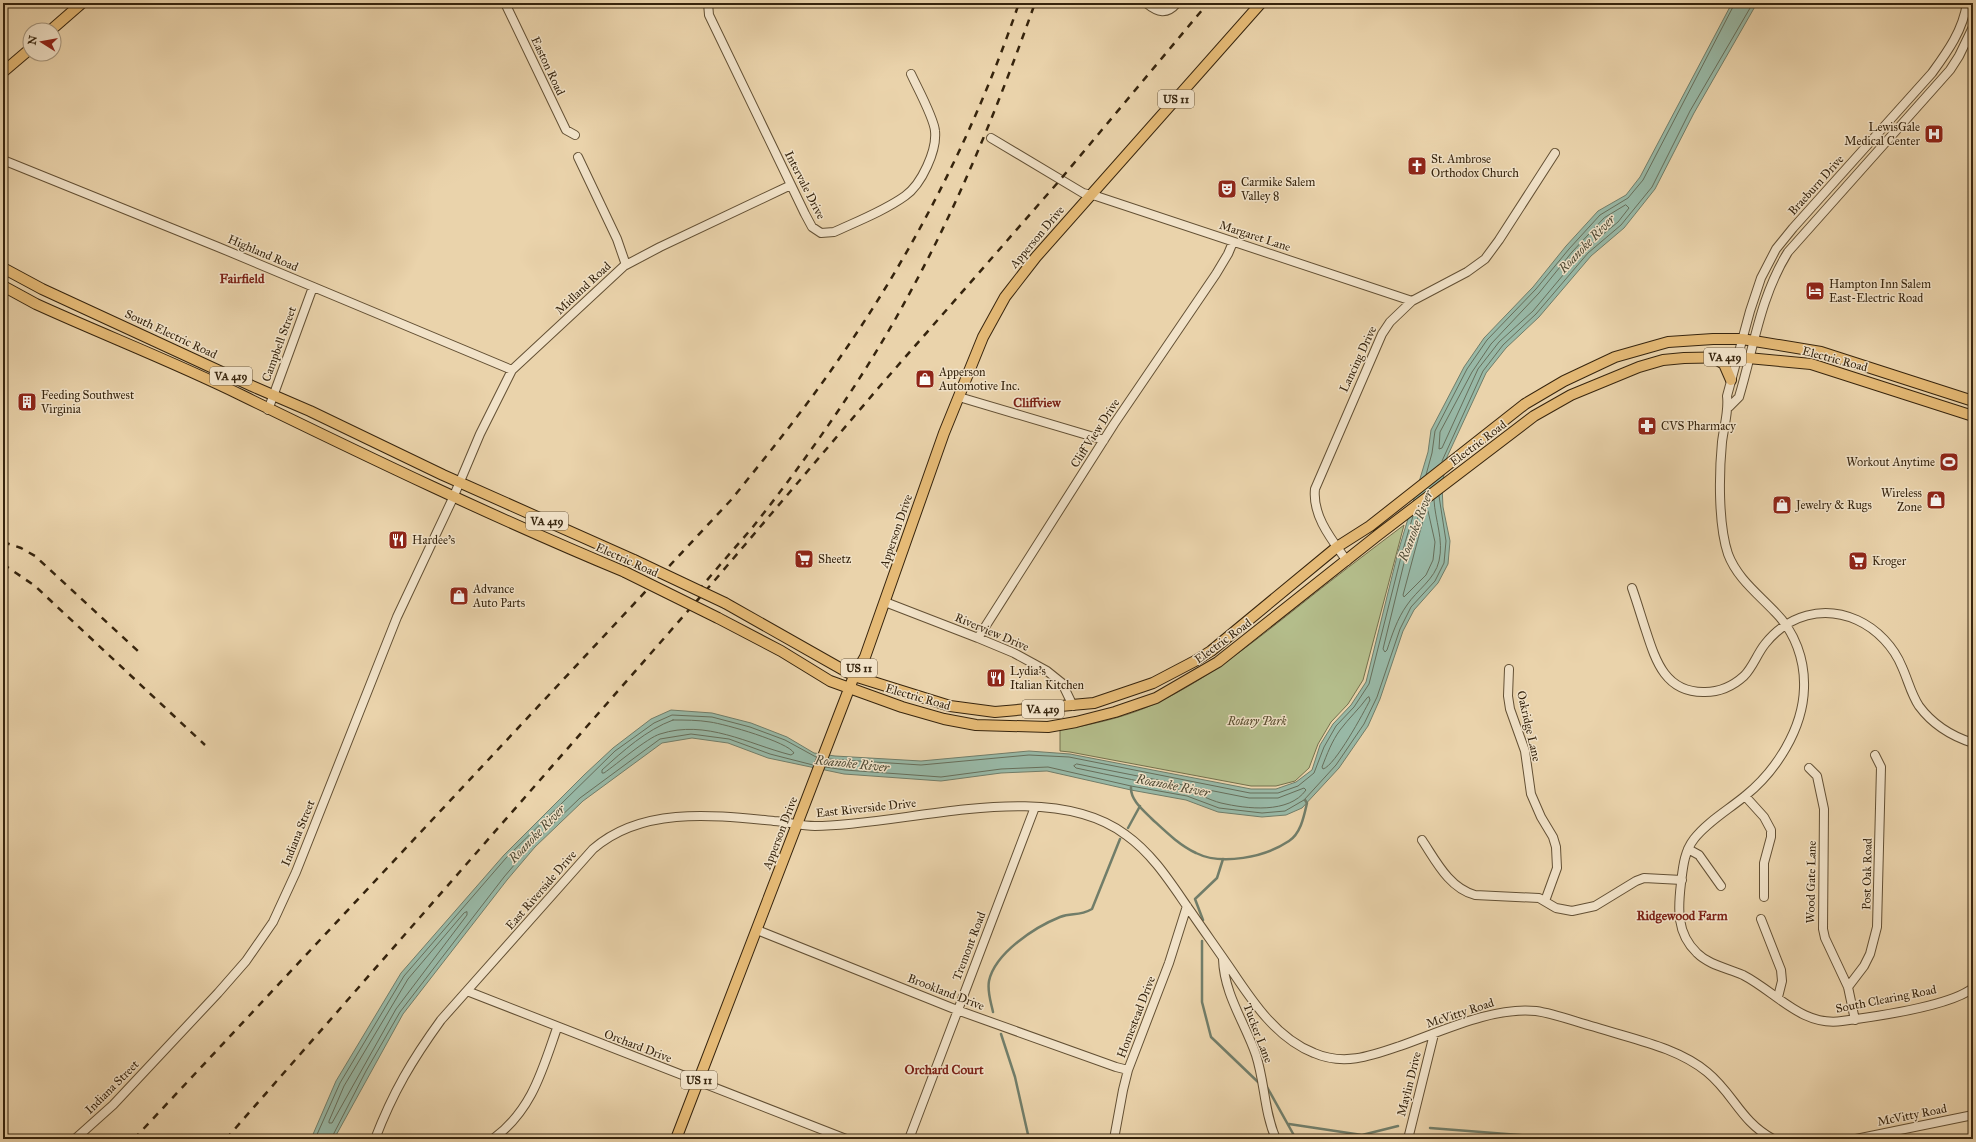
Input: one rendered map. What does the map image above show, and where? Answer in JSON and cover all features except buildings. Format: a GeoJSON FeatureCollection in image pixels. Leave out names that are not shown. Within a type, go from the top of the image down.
{"type":"FeatureCollection","features":[{"type":"Feature","properties":{"kind":"main road"},"geometry":{"type":"LineString","coordinates":[[60,22],[82,3]]}},
{"type":"Feature","properties":{"kind":"main road","name":"Apperson Drive"},"geometry":{"type":"LineString","coordinates":[[676,1139],[854,676],[865,657],[944,433],[983,337],[1005,297],[1036,257],[1261,3]]}},
{"type":"Feature","properties":{"kind":"main road"},"geometry":{"type":"LineString","coordinates":[[3,72],[22,56]]}},
{"type":"Feature","properties":{"kind":"main road","name":"South Electric Road"},"geometry":{"type":"LineString","coordinates":[[3,268],[42,289],[460,482]]}},
{"type":"Feature","properties":{"kind":"main road","name":"VA 419"},"geometry":{"type":"LineString","coordinates":[[3,286],[36,304],[234,392],[268,410],[453,498]]}},
{"type":"Feature","properties":{"kind":"main road","name":"Electric Road"},"geometry":{"type":"LineString","coordinates":[[460,482],[634,560],[725,603],[854,676],[932,702],[979,710],[1019,711],[1094,703],[1116,697],[1153,683],[1195,661],[1211,651],[1337,548],[1370,526],[1480,438],[1544,392],[1615,357],[1668,342],[1742,339],[1821,352],[1973,401]]}},
{"type":"Feature","properties":{"kind":"main road","name":"Electric Road"},"geometry":{"type":"LineString","coordinates":[[453,498],[625,572],[781,651],[830,681],[850,689],[902,707],[944,719],[976,725],[1048,726],[1100,716],[1156,698],[1218,662],[1378,535],[1534,416],[1550,406],[1614,376],[1663,360],[1737,357],[1810,364],[1973,416]]}},
{"type":"Feature","properties":{"kind":"main road"},"geometry":{"type":"LineString","coordinates":[[1712,358],[1724,364],[1729,372],[1731,380]]}},
{"type":"Feature","properties":{"kind":"street","name":"Easton Road"},"geometry":{"type":"LineString","coordinates":[[505,3],[566,130],[575,135]]}},
{"type":"Feature","properties":{"kind":"street","name":"Intervale Drive"},"geometry":{"type":"LineString","coordinates":[[708,3],[709,15],[791,185],[812,227],[816,231],[826,234],[834,232],[906,195],[919,179],[930,161],[935,141],[935,129],[911,74]]}},
{"type":"Feature","properties":{"kind":"street"},"geometry":{"type":"LineString","coordinates":[[1146,3],[1163,12],[1173,8],[1178,3]]}},
{"type":"Feature","properties":{"kind":"street","name":"Braeburn Drive"},"geometry":{"type":"LineString","coordinates":[[1786,625],[1744,581],[1736,569],[1725,541],[1721,512],[1721,452],[1724,423],[1728,406],[1727,396],[1742,339],[1761,278],[1767,263],[1778,246],[1932,73],[1946,55],[1963,22],[1967,3]]}},
{"type":"Feature","properties":{"kind":"street","name":"Braeburn Drive"},"geometry":{"type":"LineString","coordinates":[[1728,406],[1740,397],[1755,341],[1758,320],[1771,283],[1788,252],[1950,70],[1965,47],[1973,27]]}},
{"type":"Feature","properties":{"kind":"street","name":"Margaret Lane"},"geometry":{"type":"LineString","coordinates":[[991,138],[1035,163],[1077,191],[1412,301]]}},
{"type":"Feature","properties":{"kind":"street","name":"Lancing Drive"},"geometry":{"type":"LineString","coordinates":[[1347,561],[1337,548],[1319,518],[1314,498],[1315,489],[1382,334],[1395,317],[1412,301],[1467,272],[1485,259],[1499,240],[1555,153]]}},
{"type":"Feature","properties":{"kind":"street"},"geometry":{"type":"LineString","coordinates":[[578,157],[617,240],[626,265]]}},
{"type":"Feature","properties":{"kind":"street","name":"Highland Road"},"geometry":{"type":"LineString","coordinates":[[3,160],[512,370]]}},
{"type":"Feature","properties":{"kind":"street"},"geometry":{"type":"LineString","coordinates":[[1842,174],[1850,182]]}},
{"type":"Feature","properties":{"kind":"street","name":"Midland Road"},"geometry":{"type":"LineString","coordinates":[[460,482],[480,434],[512,370],[626,265],[660,247],[791,185]]}},
{"type":"Feature","properties":{"kind":"street","name":"Cliff View Drive"},"geometry":{"type":"LineString","coordinates":[[978,638],[1104,440],[1216,274],[1228,254],[1233,242]]}},
{"type":"Feature","properties":{"kind":"street"},"geometry":{"type":"LineString","coordinates":[[1778,246],[1788,252]]}},
{"type":"Feature","properties":{"kind":"street","name":"Campbell Street"},"geometry":{"type":"LineString","coordinates":[[268,410],[313,287]]}},
{"type":"Feature","properties":{"kind":"street"},"geometry":{"type":"LineString","coordinates":[[959,397],[1104,440]]}},
{"type":"Feature","properties":{"kind":"street","name":"Indiana Street"},"geometry":{"type":"LineString","coordinates":[[75,1139],[113,1105],[218,993],[246,961],[273,922],[296,872],[397,617],[460,482]]}},
{"type":"Feature","properties":{"kind":"street"},"geometry":{"type":"LineString","coordinates":[[1632,588],[1657,663],[1669,679],[1690,690],[1712,692],[1723,689],[1739,681],[1750,669],[1766,643],[1786,625],[1801,617],[1825,613],[1846,616],[1869,627],[1887,642],[1896,655],[1914,697],[1928,716],[1948,733],[1973,743]]}},
{"type":"Feature","properties":{"kind":"street","name":"Riverview Drive"},"geometry":{"type":"LineString","coordinates":[[885,602],[1014,653],[1055,676],[1062,683],[1073,706]]}},
{"type":"Feature","properties":{"kind":"street","name":"South Clearing Road"},"geometry":{"type":"LineString","coordinates":[[1786,625],[1795,640],[1803,670],[1804,688],[1801,713],[1788,743],[1778,760],[1766,775],[1745,796],[1701,831],[1688,849],[1684,859],[1679,915],[1681,926],[1689,944],[1698,954],[1710,962],[1753,980],[1794,1010],[1815,1020],[1838,1022],[1855,1020],[1956,998],[1973,988]]}},
{"type":"Feature","properties":{"kind":"street","name":"Oakridge Lane"},"geometry":{"type":"LineString","coordinates":[[1509,669],[1508,696],[1510,709],[1525,751],[1531,794],[1538,812],[1553,837],[1556,847],[1557,868],[1546,901]]}},
{"type":"Feature","properties":{"kind":"street","name":"Post Oak Road"},"geometry":{"type":"LineString","coordinates":[[1848,987],[1864,966],[1875,941],[1877,927],[1881,767],[1875,755]]}},
{"type":"Feature","properties":{"kind":"street","name":"Wood Gate Lane"},"geometry":{"type":"LineString","coordinates":[[1809,768],[1817,776],[1824,809],[1822,929],[1848,987],[1855,1020]]}},
{"type":"Feature","properties":{"kind":"street"},"geometry":{"type":"LineString","coordinates":[[1745,796],[1764,817],[1771,830],[1771,837],[1764,863],[1764,897]]}},
{"type":"Feature","properties":{"kind":"street","name":"East Riverside Drive"},"geometry":{"type":"LineString","coordinates":[[375,1139],[386,1110],[409,1065],[441,1020],[593,849],[612,834],[638,824],[689,816],[724,816],[813,826],[966,810],[1035,807],[1085,814],[1100,820],[1127,835],[1169,879],[1187,906]]}},
{"type":"Feature","properties":{"kind":"street","name":"Tremont Road"},"geometry":{"type":"LineString","coordinates":[[909,1139],[1035,807]]}},
{"type":"Feature","properties":{"kind":"street"},"geometry":{"type":"LineString","coordinates":[[1422,840],[1450,881],[1466,893],[1475,895],[1534,897],[1564,910],[1584,909],[1604,902],[1636,881],[1644,878],[1682,880]]}},
{"type":"Feature","properties":{"kind":"street"},"geometry":{"type":"LineString","coordinates":[[1688,849],[1699,855],[1721,886]]}},
{"type":"Feature","properties":{"kind":"street","name":"McVitty Road"},"geometry":{"type":"LineString","coordinates":[[1187,906],[1252,1000],[1268,1020],[1290,1039],[1316,1054],[1338,1060],[1353,1060],[1364,1058],[1490,1015],[1520,1010],[1549,1013],[1640,1041],[1685,1058],[1707,1072],[1723,1088],[1751,1124],[1773,1139]]}},
{"type":"Feature","properties":{"kind":"street","name":"Homestead Drive"},"geometry":{"type":"LineString","coordinates":[[1114,1139],[1128,1070],[1167,970],[1187,906]]}},
{"type":"Feature","properties":{"kind":"street"},"geometry":{"type":"LineString","coordinates":[[1761,919],[1781,970],[1782,981],[1778,997]]}},
{"type":"Feature","properties":{"kind":"street","name":"Brookland Drive"},"geometry":{"type":"LineString","coordinates":[[757,930],[957,1010],[1128,1070]]}},
{"type":"Feature","properties":{"kind":"street","name":"Tucker Lane"},"geometry":{"type":"LineString","coordinates":[[1223,958],[1228,987],[1256,1055],[1268,1114],[1276,1139]]}},
{"type":"Feature","properties":{"kind":"street","name":"Orchard Drive"},"geometry":{"type":"LineString","coordinates":[[467,991],[557,1028],[846,1139]]}},
{"type":"Feature","properties":{"kind":"street"},"geometry":{"type":"LineString","coordinates":[[493,1139],[513,1122],[530,1098],[557,1028]]}},
{"type":"Feature","properties":{"kind":"street","name":"Maylin Drive"},"geometry":{"type":"LineString","coordinates":[[1408,1139],[1434,1034]]}},
{"type":"Feature","properties":{"kind":"street","name":"McVitty Road"},"geometry":{"type":"LineString","coordinates":[[1856,1139],[1973,1115]]}},
{"type":"Feature","properties":{"kind":"green space","name":"Rotary Park"},"geometry":{"type":"Polygon","coordinates":[[[1404,525],[1363,680],[1348,704],[1331,722],[1318,744],[1309,768],[1295,781],[1276,786],[1251,786],[1060,751],[1060,730],[1093,724],[1145,708],[1165,699],[1204,677],[1241,651],[1404,525]]]}},
{"type":"Feature","properties":{"kind":"water","name":"Roanoke River"},"geometry":{"type":"Polygon","coordinates":[[[1732,3],[1757,3],[1694,113],[1655,189],[1624,228],[1591,256],[1539,317],[1506,348],[1486,373],[1447,457],[1442,486],[1443,507],[1450,541],[1448,564],[1438,583],[1414,610],[1403,631],[1380,699],[1368,726],[1339,768],[1302,808],[1286,815],[1262,817],[1218,812],[1186,800],[1131,790],[1047,771],[1001,773],[941,781],[844,774],[768,758],[728,743],[692,738],[662,743],[583,801],[535,847],[507,880],[403,1014],[334,1139],[311,1139],[336,1081],[401,973],[504,855],[584,775],[613,748],[651,719],[671,710],[712,713],[751,723],[787,737],[814,753],[835,756],[921,761],[1029,751],[1070,754],[1251,789],[1276,789],[1296,782],[1312,770],[1320,745],[1333,724],[1351,705],[1366,682],[1398,552],[1428,452],[1431,430],[1464,367],[1484,338],[1533,287],[1566,246],[1598,211],[1626,195],[1640,177],[1732,3]]]}},
{"type":"Feature","properties":{"kind":"waterway","name":"Roanoke River"},"geometry":{"type":"LineString","coordinates":[[1131,787],[1131,792],[1138,805],[1172,838],[1196,853],[1206,857],[1218,859],[1243,858],[1256,855],[1279,847],[1289,841],[1296,834],[1301,824],[1307,803],[1305,800]]}},
{"type":"Feature","properties":{"kind":"waterway"},"geometry":{"type":"LineString","coordinates":[[1128,828],[1140,806]]}},
{"type":"Feature","properties":{"kind":"waterway"},"geometry":{"type":"LineString","coordinates":[[993,1012],[989,993],[989,981],[999,961],[1017,942],[1039,927],[1060,917],[1079,914],[1092,909],[1120,839]]}},
{"type":"Feature","properties":{"kind":"waterway"},"geometry":{"type":"LineString","coordinates":[[1203,920],[1195,899],[1217,878],[1223,859]]}},
{"type":"Feature","properties":{"kind":"waterway"},"geometry":{"type":"LineString","coordinates":[[1202,941],[1202,1002],[1211,1037],[1258,1082]]}},
{"type":"Feature","properties":{"kind":"waterway"},"geometry":{"type":"LineString","coordinates":[[1001,1034],[1015,1077],[1029,1139]]}},
{"type":"Feature","properties":{"kind":"waterway"},"geometry":{"type":"LineString","coordinates":[[1267,1087],[1296,1139]]}},
{"type":"Feature","properties":{"kind":"waterway"},"geometry":{"type":"LineString","coordinates":[[1289,1124],[1362,1135],[1398,1126]]}},
{"type":"Feature","properties":{"kind":"waterway"},"geometry":{"type":"LineString","coordinates":[[1430,1128],[1571,1139]]}},
{"type":"Feature","properties":{"kind":"railway"},"geometry":{"type":"LineString","coordinates":[[134,1139],[731,500],[788,429],[828,375],[868,315],[895,273],[919,230],[964,141],[984,95],[1019,3]]}},
{"type":"Feature","properties":{"kind":"railway"},"geometry":{"type":"LineString","coordinates":[[698,591],[752,528],[794,474],[854,387],[891,327],[926,262],[961,190],[992,116],[1035,3]]}},
{"type":"Feature","properties":{"kind":"railway"},"geometry":{"type":"LineString","coordinates":[[226,1139],[715,580],[880,386],[1060,180],[1208,3]]}},
{"type":"Feature","properties":{"kind":"railway"},"geometry":{"type":"LineString","coordinates":[[3,542],[21,548],[35,556],[140,653]]}},
{"type":"Feature","properties":{"kind":"railway"},"geometry":{"type":"LineString","coordinates":[[3,564],[35,586],[205,745]]}},
{"type":"Feature","properties":{"kind":"place","name":"LewisGale Medical Center"},"geometry":{"type":"Point","coordinates":[1934,134]}},
{"type":"Feature","properties":{"kind":"place","name":"St. Ambrose Orthodox Church"},"geometry":{"type":"Point","coordinates":[1417,166]}},
{"type":"Feature","properties":{"kind":"place","name":"Carmike Salem Valley 8"},"geometry":{"type":"Point","coordinates":[1227,189]}},
{"type":"Feature","properties":{"kind":"place","name":"Hampton Inn Salem East-Electric Road"},"geometry":{"type":"Point","coordinates":[1815,291]}},
{"type":"Feature","properties":{"kind":"place","name":"Apperson Automotive Inc."},"geometry":{"type":"Point","coordinates":[925,379]}},
{"type":"Feature","properties":{"kind":"place","name":"Feeding Southwest Virginia"},"geometry":{"type":"Point","coordinates":[27,402]}},
{"type":"Feature","properties":{"kind":"place","name":"CVS Pharmacy"},"geometry":{"type":"Point","coordinates":[1647,426]}},
{"type":"Feature","properties":{"kind":"place","name":"Workout Anytime"},"geometry":{"type":"Point","coordinates":[1949,462]}},
{"type":"Feature","properties":{"kind":"place","name":"Wireless Zone"},"geometry":{"type":"Point","coordinates":[1936,500]}},
{"type":"Feature","properties":{"kind":"place","name":"Jewelry & Rugs"},"geometry":{"type":"Point","coordinates":[1782,505]}},
{"type":"Feature","properties":{"kind":"place","name":"Hardee's"},"geometry":{"type":"Point","coordinates":[398,540]}},
{"type":"Feature","properties":{"kind":"place","name":"Sheetz"},"geometry":{"type":"Point","coordinates":[804,559]}},
{"type":"Feature","properties":{"kind":"place","name":"Kroger"},"geometry":{"type":"Point","coordinates":[1858,561]}},
{"type":"Feature","properties":{"kind":"place","name":"Advance Auto Parts"},"geometry":{"type":"Point","coordinates":[459,596]}},
{"type":"Feature","properties":{"kind":"place","name":"Lydia's Italian Kitchen"},"geometry":{"type":"Point","coordinates":[996,678]}},
{"type":"Feature","properties":{"kind":"district","name":"Fairfield"},"geometry":{"type":"Point","coordinates":[242,279]}},
{"type":"Feature","properties":{"kind":"district","name":"Cliffview"},"geometry":{"type":"Point","coordinates":[1037,403]}},
{"type":"Feature","properties":{"kind":"district","name":"Ridgewood Farm"},"geometry":{"type":"Point","coordinates":[1682,916]}},
{"type":"Feature","properties":{"kind":"district","name":"Orchard Court"},"geometry":{"type":"Point","coordinates":[944,1070]}}]}
